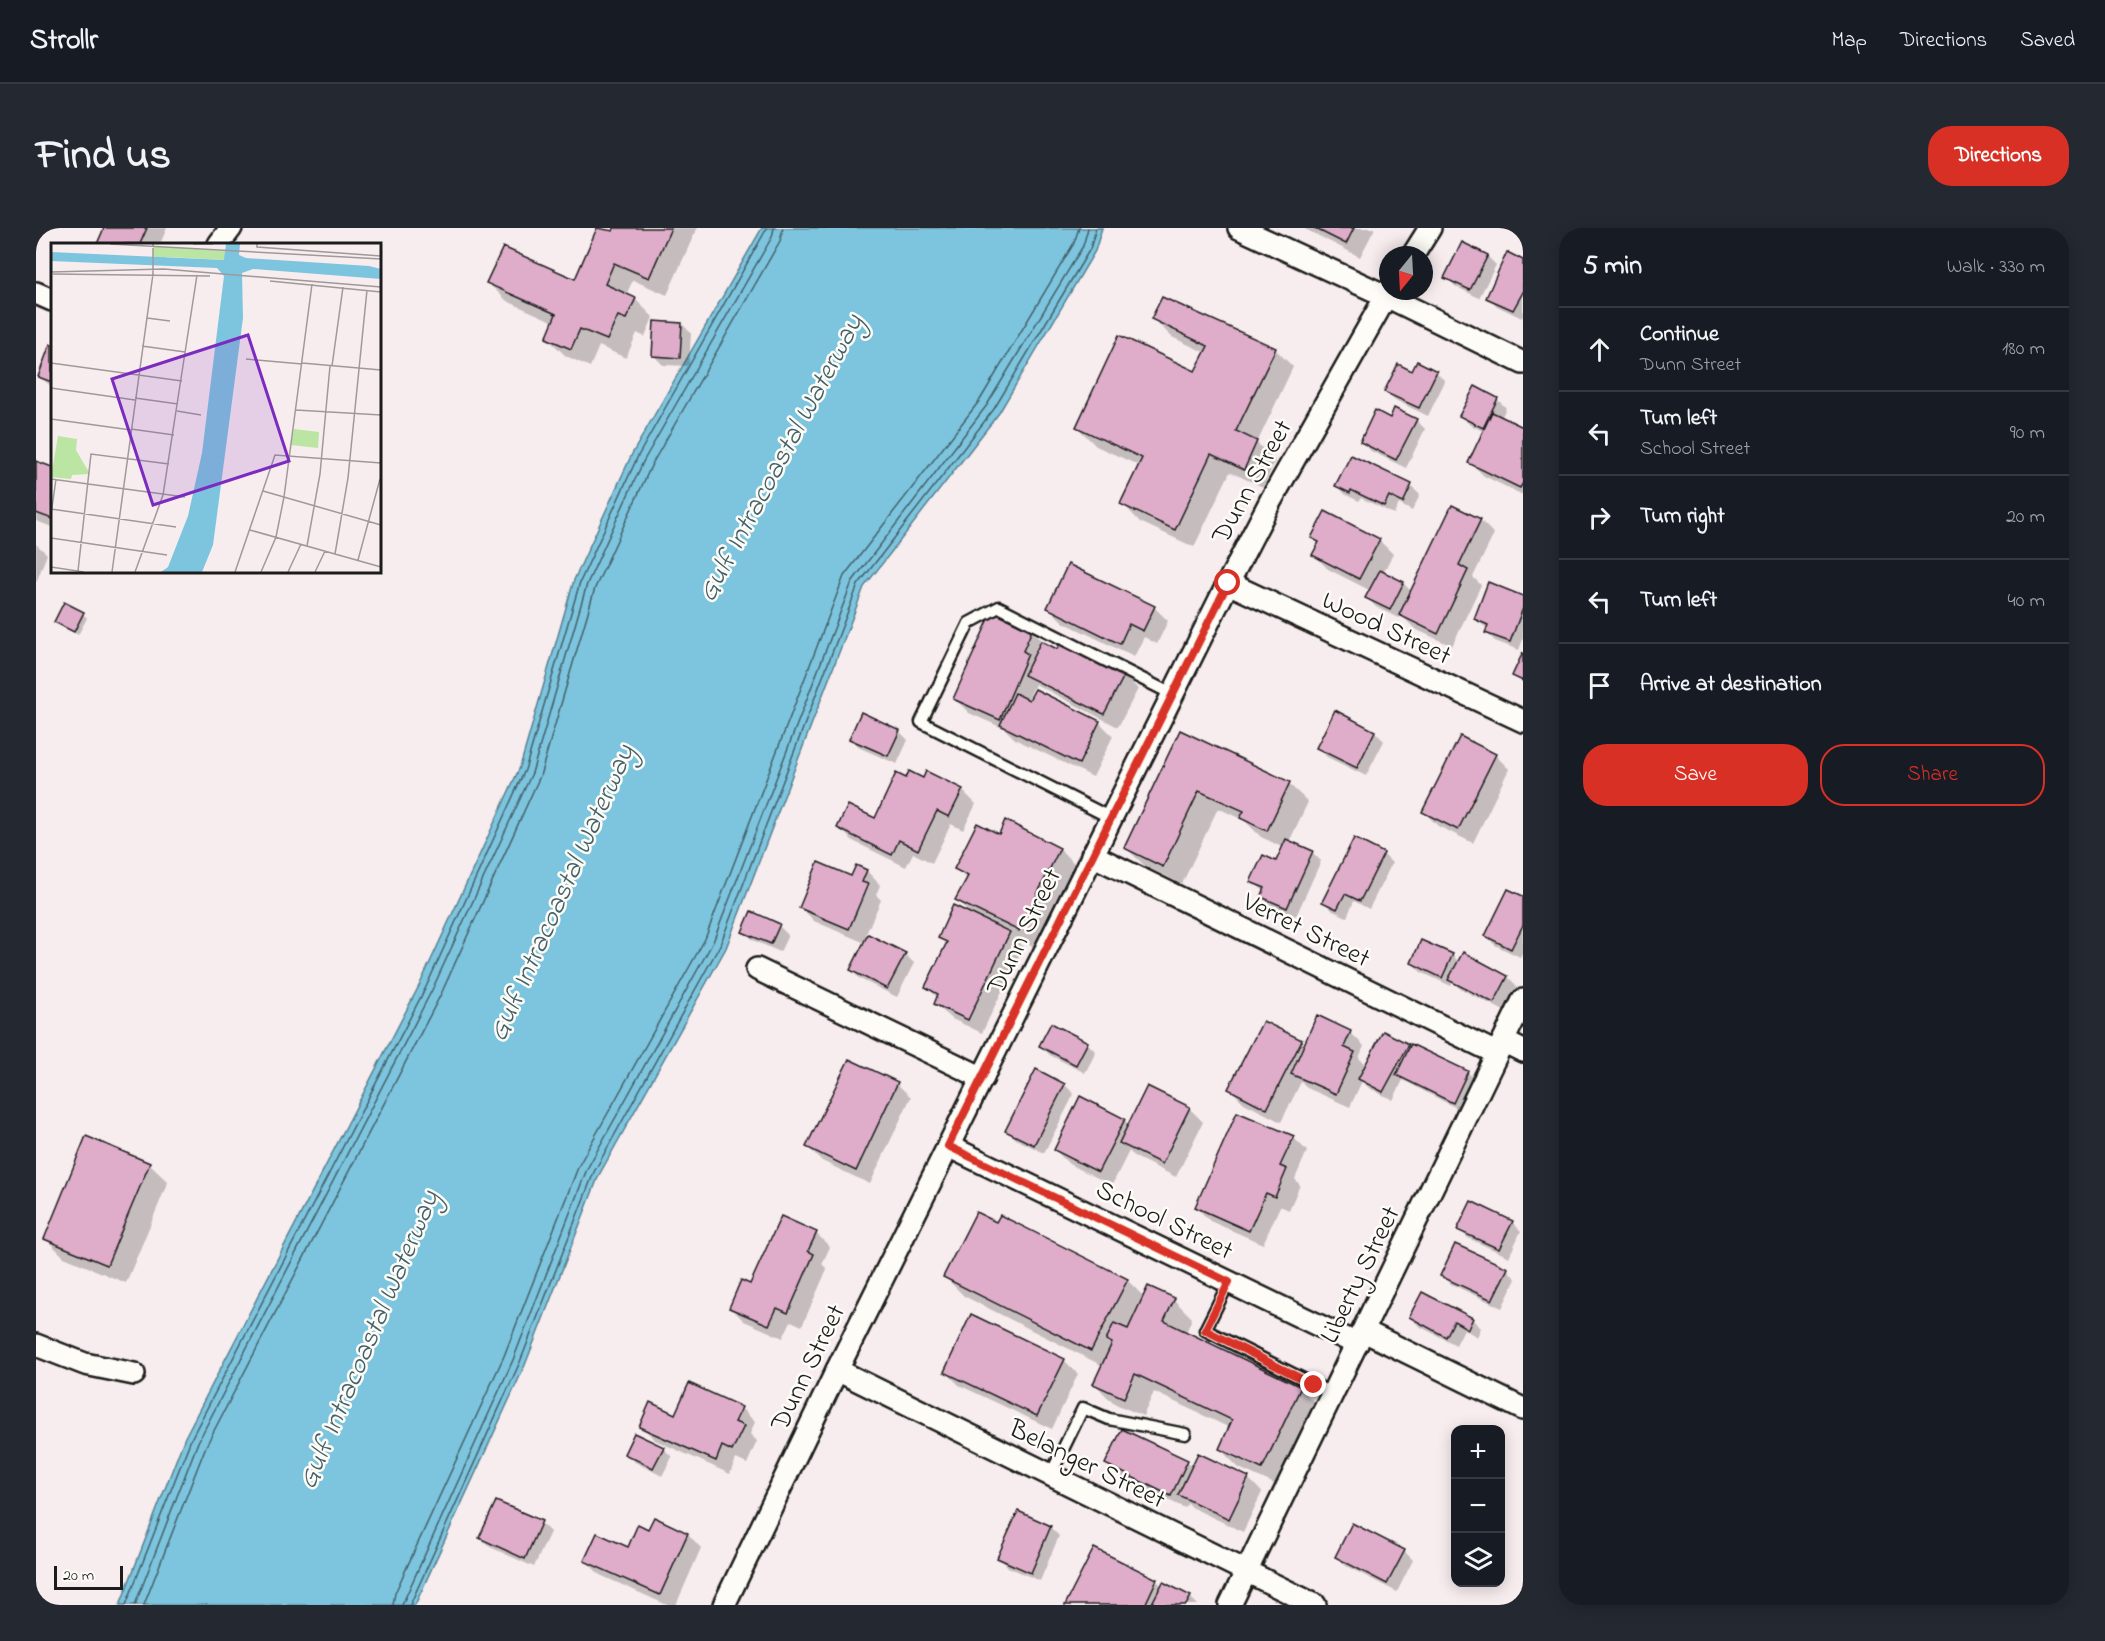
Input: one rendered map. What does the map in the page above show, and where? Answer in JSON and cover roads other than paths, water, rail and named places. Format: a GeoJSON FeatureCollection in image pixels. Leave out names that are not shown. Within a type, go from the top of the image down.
{"type":"FeatureCollection","features":[{"type":"Feature","properties":{"kind":"street"},"geometry":{"type":"LineString","coordinates":[[220,243],[231,228]]}},
{"type":"Feature","properties":{"kind":"street"},"geometry":{"type":"LineString","coordinates":[[1239,228],[1379,289]]}},
{"type":"Feature","properties":{"kind":"street"},"geometry":{"type":"LineString","coordinates":[[1419,246],[1430,228]]}},
{"type":"Feature","properties":{"kind":"street"},"geometry":{"type":"LineString","coordinates":[[36,293],[51,300]]}},
{"type":"Feature","properties":{"kind":"street","name":"Dunn Street"},"geometry":{"type":"LineString","coordinates":[[724,1605],[837,1370],[1228,583],[1271,500],[1384,300]]}},
{"type":"Feature","properties":{"kind":"street"},"geometry":{"type":"LineString","coordinates":[[1402,300],[1523,363]]}},
{"type":"Feature","properties":{"kind":"street","name":"Wood Street"},"geometry":{"type":"LineString","coordinates":[[1228,583],[1523,722]]}},
{"type":"Feature","properties":{"kind":"street","name":"Verret Street"},"geometry":{"type":"LineString","coordinates":[[1092,855],[1500,1047],[1523,1051]]}},
{"type":"Feature","properties":{"kind":"street"},"geometry":{"type":"LineString","coordinates":[[757,969],[982,1078]]}},
{"type":"Feature","properties":{"kind":"street","name":"Liberty Street"},"geometry":{"type":"LineString","coordinates":[[1230,1605],[1523,1000]]}},
{"type":"Feature","properties":{"kind":"street","name":"School Street"},"geometry":{"type":"LineString","coordinates":[[948,1146],[1229,1282],[1361,1337],[1523,1409]]}},
{"type":"Feature","properties":{"kind":"street"},"geometry":{"type":"LineString","coordinates":[[36,1345],[85,1364],[134,1374]]}},
{"type":"Feature","properties":{"kind":"street","name":"Belanger Street"},"geometry":{"type":"LineString","coordinates":[[837,1370],[1315,1605]]}},
{"type":"Feature","properties":{"kind":"lane"},"geometry":{"type":"LineString","coordinates":[[1111,818],[921,722],[969,623],[999,607],[1172,694]]}},
{"type":"Feature","properties":{"kind":"lane"},"geometry":{"type":"LineString","coordinates":[[1229,1282],[1205,1330],[1333,1394]]}},
{"type":"Feature","properties":{"kind":"lane"},"geometry":{"type":"LineString","coordinates":[[1050,1476],[1083,1408],[1109,1419],[1185,1434]]}},
{"type":"Feature","properties":{"kind":"water","name":"Gulf Intracoastal Waterway"},"geometry":{"type":"Polygon","coordinates":[[[762,228],[1102,228],[1095,251],[999,413],[864,587],[726,948],[599,1175],[525,1365],[415,1605],[120,1605],[185,1437],[420,984],[520,767],[574,580],[632,454],[762,228]]]}}]}
